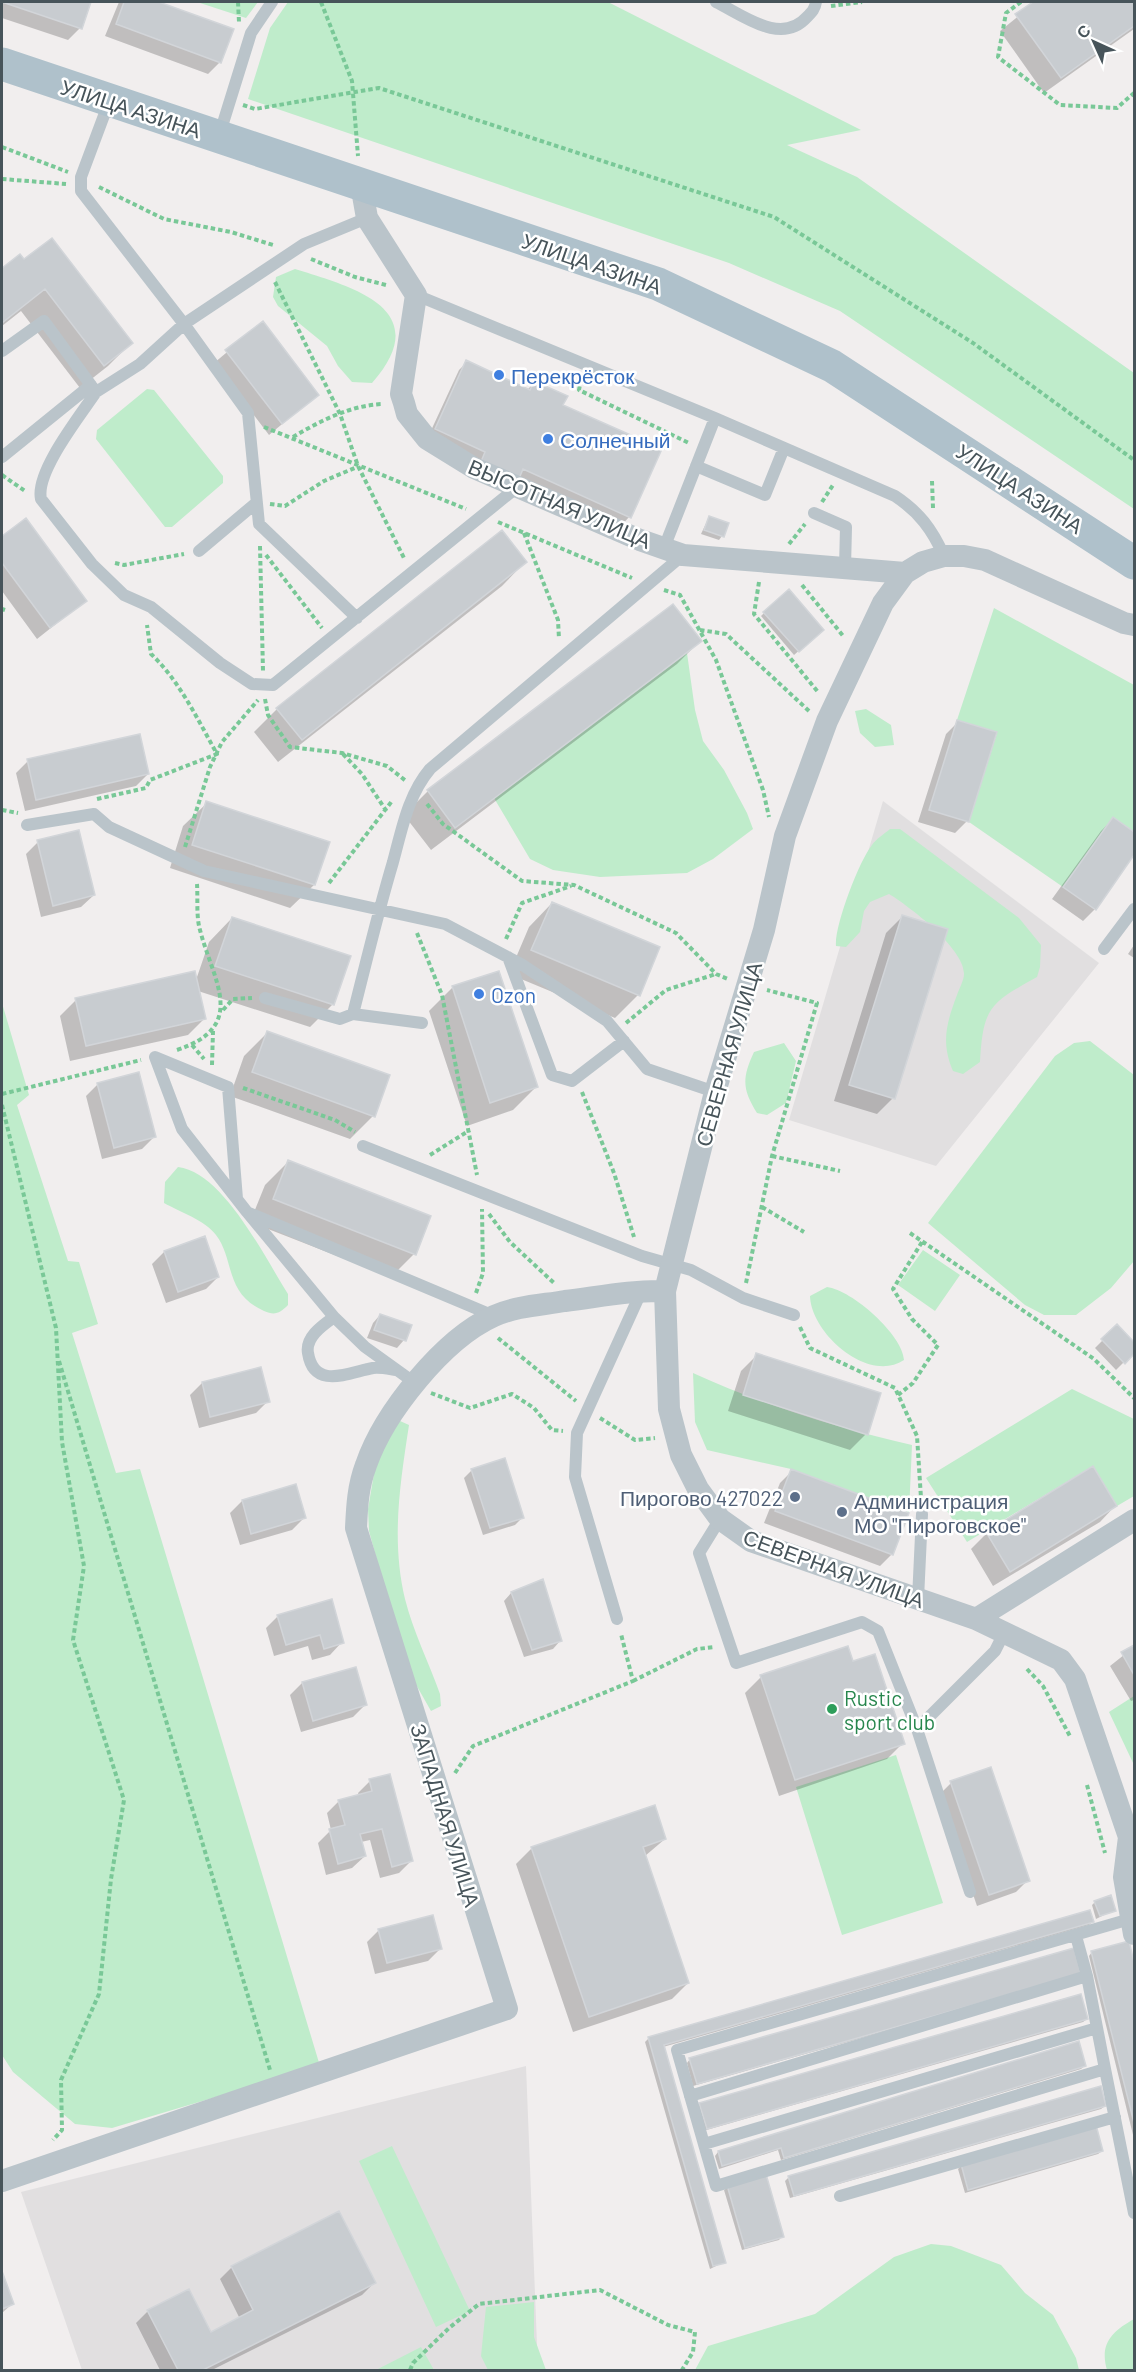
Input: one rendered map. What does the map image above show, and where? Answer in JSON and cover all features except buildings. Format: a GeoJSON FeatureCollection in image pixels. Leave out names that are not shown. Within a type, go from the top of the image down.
{"type":"FeatureCollection","features":[{"type":"Feature","properties":{"kind":"main road","name":"УЛИЦА АЗИНА"},"geometry":{"type":"LineString","coordinates":[[2,64],[657,284],[832,366],[1134,563]]}},
{"type":"Feature","properties":{"kind":"street"},"geometry":{"type":"LineString","coordinates":[[361,184],[367,218],[416,295]]}},
{"type":"Feature","properties":{"kind":"street","name":"ВЫСОТНАЯ УЛИЦА"},"geometry":{"type":"LineString","coordinates":[[416,295],[401,394],[407,414],[427,439],[474,468],[516,488],[674,551],[905,573]]}},
{"type":"Feature","properties":{"kind":"street","name":"СЕВЕРНАЯ УЛИЦА"},"geometry":{"type":"LineString","coordinates":[[1132,1926],[1124,1877],[1132,1836],[1075,1679],[1061,1660],[976,1619],[751,1541],[720,1519],[698,1488],[681,1455],[669,1409],[664,1291],[716,1092],[764,930],[785,836],[826,711],[883,603],[905,573],[924,562],[944,556],[964,556],[985,560],[1133,626]]}},
{"type":"Feature","properties":{"kind":"street","name":"ЗАПАДНАЯ УЛИЦА"},"geometry":{"type":"LineString","coordinates":[[12,2177],[507,2009],[356,1528],[357,1497],[366,1464],[394,1414],[406,1376],[450,1345],[482,1315],[642,1290],[664,1291]]}},
{"type":"Feature","properties":{"kind":"street"},"geometry":{"type":"LineString","coordinates":[[976,1619],[1134,1521]]}},
{"type":"Feature","properties":{"kind":"lane"},"geometry":{"type":"LineString","coordinates":[[219,137],[251,33],[272,2]]}},
{"type":"Feature","properties":{"kind":"lane"},"geometry":{"type":"LineString","coordinates":[[716,2],[769,28],[786,31],[803,22],[816,5]]}},
{"type":"Feature","properties":{"kind":"lane"},"geometry":{"type":"LineString","coordinates":[[110,100],[81,181],[81,191],[184,324],[248,413],[259,524],[357,618]]}},
{"type":"Feature","properties":{"kind":"lane"},"geometry":{"type":"LineString","coordinates":[[2,457],[94,389],[140,364],[184,324],[304,244],[367,218]]}},
{"type":"Feature","properties":{"kind":"lane"},"geometry":{"type":"LineString","coordinates":[[416,295],[716,418],[895,496],[911,506],[933,530],[944,556]]}},
{"type":"Feature","properties":{"kind":"lane"},"geometry":{"type":"LineString","coordinates":[[2,351],[44,321],[94,389]]}},
{"type":"Feature","properties":{"kind":"lane"},"geometry":{"type":"LineString","coordinates":[[94,389],[39,488],[41,499],[88,559],[124,595],[144,604],[220,663],[252,684],[273,685],[516,488]]}},
{"type":"Feature","properties":{"kind":"lane"},"geometry":{"type":"LineString","coordinates":[[353,1014],[398,844],[411,785],[648,584],[674,551],[696,466],[716,418]]}},
{"type":"Feature","properties":{"kind":"lane"},"geometry":{"type":"LineString","coordinates":[[696,466],[765,495],[784,448]]}},
{"type":"Feature","properties":{"kind":"lane"},"geometry":{"type":"LineString","coordinates":[[199,551],[256,503]]}},
{"type":"Feature","properties":{"kind":"lane"},"geometry":{"type":"LineString","coordinates":[[814,513],[846,527],[845,568]]}},
{"type":"Feature","properties":{"kind":"lane"},"geometry":{"type":"LineString","coordinates":[[27,825],[94,814],[109,827],[195,867],[317,897],[380,908],[445,924],[504,955],[607,1021],[647,1069],[716,1092]]}},
{"type":"Feature","properties":{"kind":"lane"},"geometry":{"type":"LineString","coordinates":[[1104,949],[1134,909]]}},
{"type":"Feature","properties":{"kind":"lane"},"geometry":{"type":"LineString","coordinates":[[504,955],[552,1075],[572,1081],[620,1037]]}},
{"type":"Feature","properties":{"kind":"lane"},"geometry":{"type":"LineString","coordinates":[[265,998],[340,1019],[353,1014],[422,1023]]}},
{"type":"Feature","properties":{"kind":"lane"},"geometry":{"type":"LineString","coordinates":[[155,1057],[228,1087],[237,1199]]}},
{"type":"Feature","properties":{"kind":"lane"},"geometry":{"type":"LineString","coordinates":[[155,1057],[182,1128],[247,1212],[334,1317],[365,1347],[406,1376]]}},
{"type":"Feature","properties":{"kind":"lane"},"geometry":{"type":"LineString","coordinates":[[363,1146],[642,1256],[691,1270],[743,1298],[794,1315]]}},
{"type":"Feature","properties":{"kind":"lane"},"geometry":{"type":"LineString","coordinates":[[247,1212],[482,1315]]}},
{"type":"Feature","properties":{"kind":"lane"},"geometry":{"type":"LineString","coordinates":[[617,1619],[575,1477],[577,1433],[642,1290]]}},
{"type":"Feature","properties":{"kind":"lane"},"geometry":{"type":"LineString","coordinates":[[334,1317],[311,1339],[307,1352],[321,1375],[336,1377],[375,1368],[406,1376]]}},
{"type":"Feature","properties":{"kind":"lane"},"geometry":{"type":"LineString","coordinates":[[918,1599],[922,1514]]}},
{"type":"Feature","properties":{"kind":"lane"},"geometry":{"type":"LineString","coordinates":[[720,1519],[699,1553],[736,1663],[862,1622],[878,1631],[917,1729],[970,1892]]}},
{"type":"Feature","properties":{"kind":"lane"},"geometry":{"type":"LineString","coordinates":[[917,1729],[995,1651],[1004,1633]]}},
{"type":"Feature","properties":{"kind":"lane"},"geometry":{"type":"LineString","coordinates":[[1105,2069],[716,2186],[677,2050],[1076,1936],[1132,1926]]}},
{"type":"Feature","properties":{"kind":"lane"},"geometry":{"type":"LineString","coordinates":[[1076,1936],[1087,1976],[1134,2213]]}},
{"type":"Feature","properties":{"kind":"lane"},"geometry":{"type":"LineString","coordinates":[[690,2096],[1087,1976]]}},
{"type":"Feature","properties":{"kind":"lane"},"geometry":{"type":"LineString","coordinates":[[704,2144],[1097,2028]]}},
{"type":"Feature","properties":{"kind":"lane"},"geometry":{"type":"LineString","coordinates":[[840,2196],[1115,2117]]}},
{"type":"Feature","properties":{"kind":"path"},"geometry":{"type":"LineString","coordinates":[[321,2],[352,81],[361,184]]}},
{"type":"Feature","properties":{"kind":"path"},"geometry":{"type":"LineString","coordinates":[[816,5],[862,2]]}},
{"type":"Feature","properties":{"kind":"path"},"geometry":{"type":"LineString","coordinates":[[1021,2],[1006,13],[998,57],[1060,105],[1117,108],[1134,93]]}},
{"type":"Feature","properties":{"kind":"path"},"geometry":{"type":"LineString","coordinates":[[230,102],[255,109],[379,88],[774,217],[973,343],[1134,460]]}},
{"type":"Feature","properties":{"kind":"path"},"geometry":{"type":"LineString","coordinates":[[2,147],[164,219],[231,232],[261,241],[355,277],[416,295]]}},
{"type":"Feature","properties":{"kind":"path"},"geometry":{"type":"LineString","coordinates":[[2,178],[81,181]]}},
{"type":"Feature","properties":{"kind":"path"},"geometry":{"type":"LineString","coordinates":[[261,241],[268,268],[340,414],[358,466],[411,573]]}},
{"type":"Feature","properties":{"kind":"path"},"geometry":{"type":"LineString","coordinates":[[571,373],[582,377],[579,390],[703,450]]}},
{"type":"Feature","properties":{"kind":"path"},"geometry":{"type":"LineString","coordinates":[[292,437],[319,422],[367,404],[404,403]]}},
{"type":"Feature","properties":{"kind":"path"},"geometry":{"type":"LineString","coordinates":[[248,413],[264,427],[680,595],[716,660],[762,790],[770,823]]}},
{"type":"Feature","properties":{"kind":"path"},"geometry":{"type":"LineString","coordinates":[[256,503],[285,506],[324,481],[358,466]]}},
{"type":"Feature","properties":{"kind":"path"},"geometry":{"type":"LineString","coordinates":[[2,475],[30,495]]}},
{"type":"Feature","properties":{"kind":"path"},"geometry":{"type":"LineString","coordinates":[[524,533],[558,620],[560,658]]}},
{"type":"Feature","properties":{"kind":"path"},"geometry":{"type":"LineString","coordinates":[[260,547],[331,639]]}},
{"type":"Feature","properties":{"kind":"path"},"geometry":{"type":"LineString","coordinates":[[88,559],[124,565],[199,551]]}},
{"type":"Feature","properties":{"kind":"path"},"geometry":{"type":"LineString","coordinates":[[699,630],[726,634],[813,714],[826,711],[754,614],[773,561],[849,643]]}},
{"type":"Feature","properties":{"kind":"path"},"geometry":{"type":"LineString","coordinates":[[144,604],[151,654],[162,664],[217,754]]}},
{"type":"Feature","properties":{"kind":"path"},"geometry":{"type":"LineString","coordinates":[[180,860],[217,754],[239,720],[265,693]]}},
{"type":"Feature","properties":{"kind":"path"},"geometry":{"type":"LineString","coordinates":[[342,753],[362,774],[387,810],[393,821],[398,844]]}},
{"type":"Feature","properties":{"kind":"path"},"geometry":{"type":"LineString","coordinates":[[91,800],[146,788],[150,780],[217,754]]}},
{"type":"Feature","properties":{"kind":"path"},"geometry":{"type":"LineString","coordinates":[[400,791],[411,785],[443,824],[522,881],[574,885],[676,933],[716,974],[747,986],[817,1003],[772,1156],[743,1298]]}},
{"type":"Feature","properties":{"kind":"path"},"geometry":{"type":"LineString","coordinates":[[317,897],[393,801]]}},
{"type":"Feature","properties":{"kind":"path"},"geometry":{"type":"LineString","coordinates":[[2,810],[24,815],[27,825]]}},
{"type":"Feature","properties":{"kind":"path"},"geometry":{"type":"LineString","coordinates":[[195,867],[200,929],[217,977],[221,1013]]}},
{"type":"Feature","properties":{"kind":"path"},"geometry":{"type":"LineString","coordinates":[[504,955],[522,903],[574,885]]}},
{"type":"Feature","properties":{"kind":"path"},"geometry":{"type":"LineString","coordinates":[[410,915],[442,995],[470,1131],[479,1192]]}},
{"type":"Feature","properties":{"kind":"path"},"geometry":{"type":"LineString","coordinates":[[620,1037],[666,990],[716,974]]}},
{"type":"Feature","properties":{"kind":"path"},"geometry":{"type":"LineString","coordinates":[[212,1068],[213,1031],[221,1013],[233,999],[265,998]]}},
{"type":"Feature","properties":{"kind":"path"},"geometry":{"type":"LineString","coordinates":[[2,1094],[155,1057],[192,1045],[213,1031]]}},
{"type":"Feature","properties":{"kind":"path"},"geometry":{"type":"LineString","coordinates":[[576,1077],[614,1173],[642,1256]]}},
{"type":"Feature","properties":{"kind":"path"},"geometry":{"type":"LineString","coordinates":[[228,1087],[246,1088],[335,1120],[353,1130],[363,1146]]}},
{"type":"Feature","properties":{"kind":"path"},"geometry":{"type":"LineString","coordinates":[[2,1105],[56,1328],[62,1442],[84,1566],[73,1640],[124,1800],[111,1879],[99,1994],[61,2080],[62,2130],[12,2177]]}},
{"type":"Feature","properties":{"kind":"path"},"geometry":{"type":"LineString","coordinates":[[411,1165],[470,1131]]}},
{"type":"Feature","properties":{"kind":"path"},"geometry":{"type":"LineString","coordinates":[[772,1156],[840,1171]]}},
{"type":"Feature","properties":{"kind":"path"},"geometry":{"type":"LineString","coordinates":[[548,1290],[560,1288],[510,1242],[482,1204],[482,1315],[587,1410],[635,1440],[676,1436]]}},
{"type":"Feature","properties":{"kind":"path"},"geometry":{"type":"LineString","coordinates":[[762,1207],[804,1232]]}},
{"type":"Feature","properties":{"kind":"path"},"geometry":{"type":"LineString","coordinates":[[910,1233],[1094,1359],[1134,1398]]}},
{"type":"Feature","properties":{"kind":"path"},"geometry":{"type":"LineString","coordinates":[[898,1395],[913,1383],[938,1345],[912,1319],[893,1289],[922,1242]]}},
{"type":"Feature","properties":{"kind":"path"},"geometry":{"type":"LineString","coordinates":[[794,1315],[810,1348],[895,1388],[917,1436],[922,1514]]}},
{"type":"Feature","properties":{"kind":"path"},"geometry":{"type":"LineString","coordinates":[[57,1353],[276,2088]]}},
{"type":"Feature","properties":{"kind":"path"},"geometry":{"type":"LineString","coordinates":[[406,1376],[435,1396],[470,1408],[512,1394],[534,1408],[552,1430],[577,1433]]}},
{"type":"Feature","properties":{"kind":"path"},"geometry":{"type":"LineString","coordinates":[[617,1619],[633,1681]]}},
{"type":"Feature","properties":{"kind":"path"},"geometry":{"type":"LineString","coordinates":[[435,1779],[457,1773],[473,1746],[633,1681],[697,1650],[730,1644]]}},
{"type":"Feature","properties":{"kind":"path"},"geometry":{"type":"LineString","coordinates":[[410,2370],[413,2363],[449,2328],[479,2304],[600,2290],[668,2325],[695,2332],[693,2352],[682,2370]]}},
{"type":"Feature","properties":{"kind":"shaded area"},"geometry":{"type":"Polygon","coordinates":[[[883,801],[1099,963],[936,1166],[789,1120],[883,801]]]}},
{"type":"Feature","properties":{"kind":"shaded area"},"geometry":{"type":"Polygon","coordinates":[[[526,2066],[538,2370],[82,2370],[21,2192],[526,2066]]]}},
{"type":"Feature","properties":{"kind":"green space"},"geometry":{"type":"Polygon","coordinates":[[[197,2],[258,2],[246,18],[197,2]]]}},
{"type":"Feature","properties":{"kind":"green space"},"geometry":{"type":"Polygon","coordinates":[[[288,2],[608,2],[861,130],[787,145],[857,177],[1134,373],[1134,509],[840,311],[729,263],[248,99],[270,28],[288,2]]]}},
{"type":"Feature","properties":{"kind":"green space"},"geometry":{"type":"Polygon","coordinates":[[[295,269],[362,293],[380,305],[391,319],[396,336],[390,358],[372,383],[352,382],[338,366],[327,346],[278,306],[273,297],[276,277],[295,269]]]}},
{"type":"Feature","properties":{"kind":"green space"},"geometry":{"type":"Polygon","coordinates":[[[147,389],[154,390],[223,476],[223,483],[172,527],[165,527],[96,439],[97,430],[147,389]]]}},
{"type":"Feature","properties":{"kind":"green space"},"geometry":{"type":"Polygon","coordinates":[[[994,608],[1134,685],[1134,832],[1113,817],[1063,887],[969,822],[997,733],[957,720],[994,608]]]}},
{"type":"Feature","properties":{"kind":"green space"},"geometry":{"type":"Polygon","coordinates":[[[687,653],[695,710],[703,741],[724,770],[753,829],[713,859],[687,873],[600,877],[553,870],[530,859],[494,798],[687,653]]]}},
{"type":"Feature","properties":{"kind":"green space"},"geometry":{"type":"Polygon","coordinates":[[[866,709],[891,725],[894,745],[875,747],[860,733],[855,711],[866,709]]]}},
{"type":"Feature","properties":{"kind":"green space"},"geometry":{"type":"Polygon","coordinates":[[[890,829],[900,829],[1019,918],[1041,945],[1037,977],[999,1001],[992,1009],[984,1029],[980,1062],[963,1074],[953,1071],[947,1051],[946,1033],[964,974],[956,953],[946,941],[909,908],[889,894],[870,902],[864,911],[860,932],[846,947],[836,946],[843,910],[861,865],[874,843],[890,829]]]}},
{"type":"Feature","properties":{"kind":"green space"},"geometry":{"type":"Polygon","coordinates":[[[2,1003],[29,1095],[17,1105],[68,1261],[79,1262],[98,1324],[72,1333],[116,1473],[140,1469],[320,2066],[112,2128],[75,2124],[13,2072],[2,2055],[2,1003]]]}},
{"type":"Feature","properties":{"kind":"green space"},"geometry":{"type":"Polygon","coordinates":[[[1090,1041],[1134,1075],[1134,1261],[1111,1288],[1076,1315],[1044,1315],[1025,1305],[928,1223],[1055,1056],[1074,1043],[1090,1041]]]}},
{"type":"Feature","properties":{"kind":"green space"},"geometry":{"type":"Polygon","coordinates":[[[784,1043],[796,1061],[786,1103],[767,1115],[757,1113],[745,1083],[750,1061],[754,1052],[784,1043]]]}},
{"type":"Feature","properties":{"kind":"green space"},"geometry":{"type":"Polygon","coordinates":[[[178,1167],[195,1172],[211,1184],[241,1219],[288,1294],[288,1305],[282,1310],[271,1313],[251,1304],[236,1286],[226,1255],[216,1235],[199,1221],[164,1203],[165,1182],[178,1167]]]}},
{"type":"Feature","properties":{"kind":"green space"},"geometry":{"type":"Polygon","coordinates":[[[923,1250],[960,1275],[935,1311],[898,1285],[923,1250]]]}},
{"type":"Feature","properties":{"kind":"green space"},"geometry":{"type":"Polygon","coordinates":[[[827,1287],[849,1296],[874,1315],[895,1338],[904,1360],[890,1366],[874,1365],[859,1360],[844,1351],[831,1339],[820,1325],[810,1296],[827,1287]]]}},
{"type":"Feature","properties":{"kind":"green space"},"geometry":{"type":"Polygon","coordinates":[[[693,1373],[801,1415],[912,1445],[909,1513],[791,1469],[707,1450],[695,1422],[693,1373]]]}},
{"type":"Feature","properties":{"kind":"green space"},"geometry":{"type":"Polygon","coordinates":[[[1072,1389],[1134,1419],[1134,1496],[1117,1506],[1093,1466],[967,1542],[926,1478],[1072,1389]]]}},
{"type":"Feature","properties":{"kind":"green space"},"geometry":{"type":"Polygon","coordinates":[[[400,1421],[409,1425],[398,1512],[398,1555],[408,1611],[440,1694],[441,1706],[431,1711],[406,1667],[369,1531],[368,1509],[379,1444],[400,1421]]]}},
{"type":"Feature","properties":{"kind":"green space"},"geometry":{"type":"Polygon","coordinates":[[[1134,1696],[1134,1765],[1109,1712],[1134,1696]]]}},
{"type":"Feature","properties":{"kind":"green space"},"geometry":{"type":"Polygon","coordinates":[[[896,1755],[943,1903],[842,1935],[796,1787],[896,1755]]]}},
{"type":"Feature","properties":{"kind":"green space"},"geometry":{"type":"Polygon","coordinates":[[[392,2146],[470,2311],[436,2327],[359,2161],[392,2146]]]}},
{"type":"Feature","properties":{"kind":"green space"},"geometry":{"type":"Polygon","coordinates":[[[931,2244],[951,2246],[1001,2265],[1025,2293],[1053,2315],[1076,2358],[1079,2370],[695,2370],[708,2346],[815,2314],[894,2257],[931,2244]]]}},
{"type":"Feature","properties":{"kind":"green space"},"geometry":{"type":"Polygon","coordinates":[[[534,2302],[534,2337],[546,2370],[488,2370],[481,2356],[486,2307],[534,2302]]]}},
{"type":"Feature","properties":{"kind":"green space"},"geometry":{"type":"Polygon","coordinates":[[[1134,2319],[1134,2370],[1107,2370],[1106,2345],[1114,2333],[1134,2319]]]}},
{"type":"Feature","properties":{"kind":"green space"},"geometry":{"type":"Polygon","coordinates":[[[421,2347],[434,2370],[376,2370],[421,2347]]]}},
{"type":"Feature","properties":{"kind":"place","name":"Перекрёсток"},"geometry":{"type":"Point","coordinates":[499,375]}},
{"type":"Feature","properties":{"kind":"place","name":"Солнечный"},"geometry":{"type":"Point","coordinates":[548,439]}},
{"type":"Feature","properties":{"kind":"place","name":"Ozon"},"geometry":{"type":"Point","coordinates":[479,994]}},
{"type":"Feature","properties":{"kind":"place","name":"Пирогово 427022"},"geometry":{"type":"Point","coordinates":[795,1497]}},
{"type":"Feature","properties":{"kind":"place","name":"Администрация МО \"Пироговское\""},"geometry":{"type":"Point","coordinates":[842,1512]}},
{"type":"Feature","properties":{"kind":"place","name":"Rustic sport club"},"geometry":{"type":"Point","coordinates":[832,1709]}}]}
